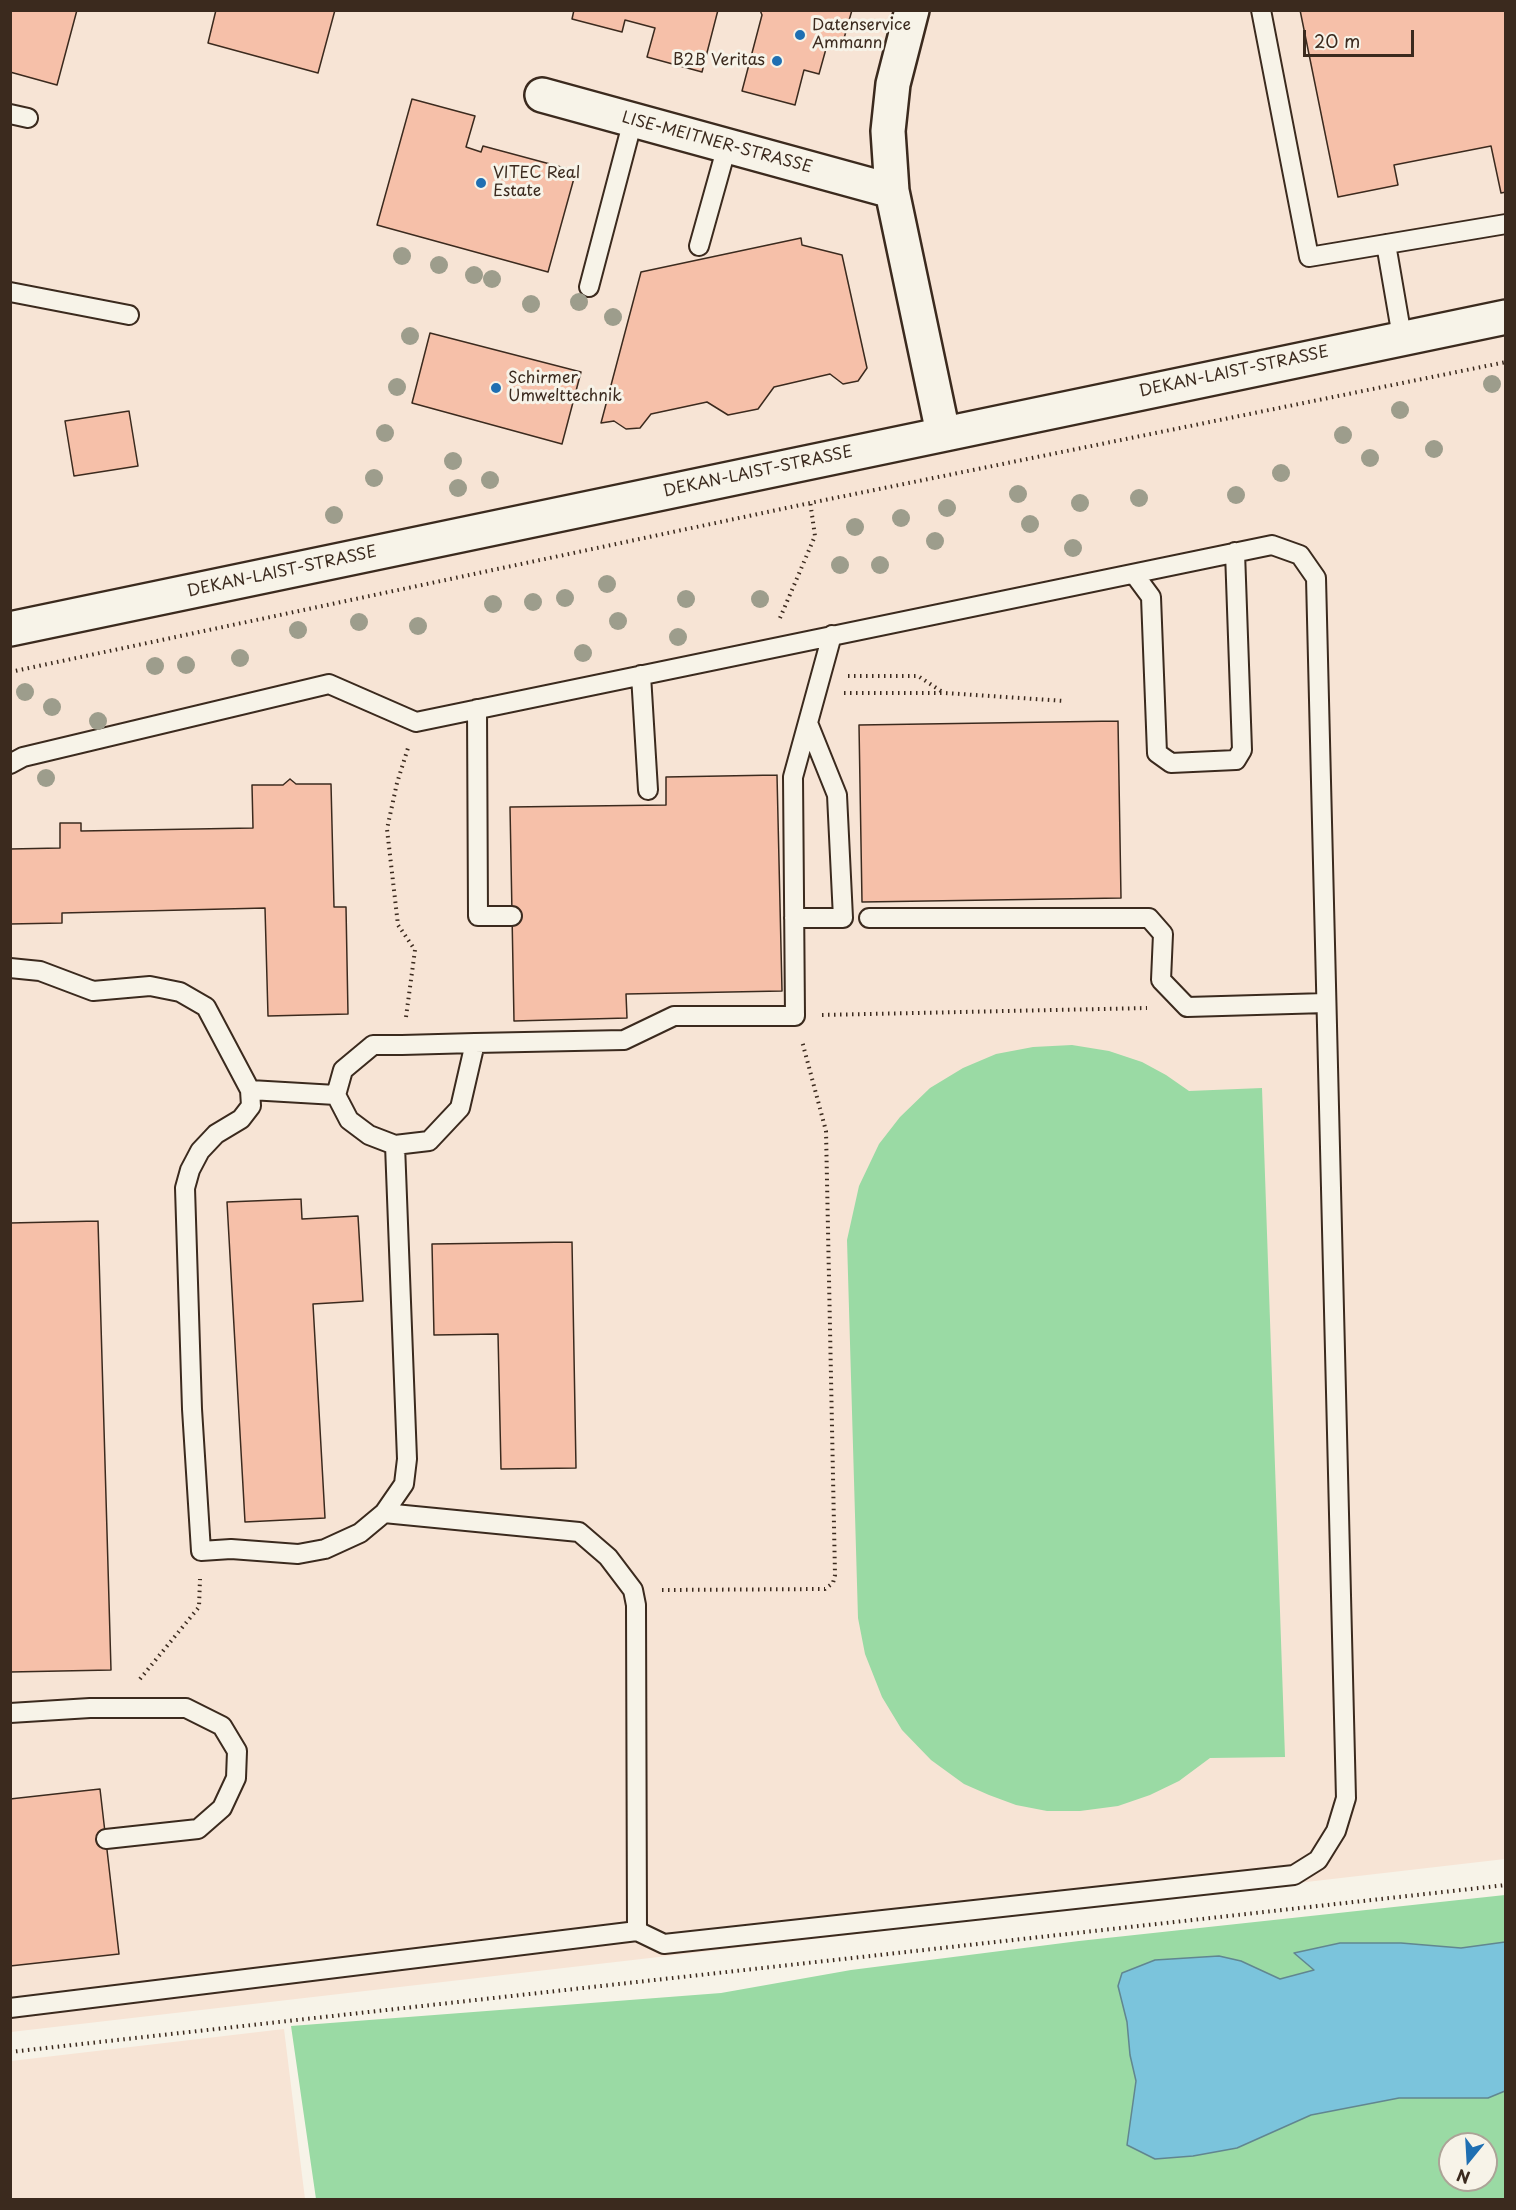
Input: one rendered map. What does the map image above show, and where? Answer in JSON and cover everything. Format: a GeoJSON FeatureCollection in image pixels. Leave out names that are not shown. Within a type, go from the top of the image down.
{"type":"FeatureCollection","features":[{"type":"Feature","properties":{"kind":"street"},"geometry":{"type":"LineString","coordinates":[[912,10],[892,84],[888,131],[892,191],[943,433]]}},
{"type":"Feature","properties":{"kind":"street","name":"LISE-MEITNER-STRASSE"},"geometry":{"type":"LineString","coordinates":[[542,95],[892,191]]}},
{"type":"Feature","properties":{"kind":"street","name":"DEKAN-LAIST-STRASSE"},"geometry":{"type":"LineString","coordinates":[[10,629],[1506,316]]}},
{"type":"Feature","properties":{"kind":"lane"},"geometry":{"type":"LineString","coordinates":[[1260,10],[1309,257],[1506,224]]}},
{"type":"Feature","properties":{"kind":"lane"},"geometry":{"type":"LineString","coordinates":[[589,287],[633,120]]}},
{"type":"Feature","properties":{"kind":"lane"},"geometry":{"type":"LineString","coordinates":[[699,246],[727,146]]}},
{"type":"Feature","properties":{"kind":"lane"},"geometry":{"type":"LineString","coordinates":[[1386,244],[1402,337]]}},
{"type":"Feature","properties":{"kind":"lane"},"geometry":{"type":"LineString","coordinates":[[10,292],[129,315]]}},
{"type":"Feature","properties":{"kind":"lane"},"geometry":{"type":"LineString","coordinates":[[10,764],[23,757],[329,684],[416,722],[1272,545],[1300,555],[1316,578],[1346,1798],[1336,1830],[1318,1860],[1294,1875],[664,1944],[637,1931],[10,2008]]}},
{"type":"Feature","properties":{"kind":"lane"},"geometry":{"type":"LineString","coordinates":[[1134,573],[1151,597],[1157,753],[1172,763],[1236,760],[1242,750],[1235,552]]}},
{"type":"Feature","properties":{"kind":"lane"},"geometry":{"type":"LineString","coordinates":[[475,1043],[460,1108],[429,1141],[396,1145],[369,1136],[349,1120],[336,1095],[343,1070],[373,1045],[624,1040],[674,1016],[795,1016],[793,777],[832,635]]}},
{"type":"Feature","properties":{"kind":"lane"},"geometry":{"type":"LineString","coordinates":[[641,675],[648,790]]}},
{"type":"Feature","properties":{"kind":"lane"},"geometry":{"type":"LineString","coordinates":[[477,709],[478,916],[512,916]]}},
{"type":"Feature","properties":{"kind":"lane"},"geometry":{"type":"LineString","coordinates":[[794,918],[843,918],[837,795],[808,723]]}},
{"type":"Feature","properties":{"kind":"lane"},"geometry":{"type":"LineString","coordinates":[[869,918],[1149,918],[1163,934],[1161,980],[1187,1007],[1326,1003]]}},
{"type":"Feature","properties":{"kind":"lane"},"geometry":{"type":"LineString","coordinates":[[10,968],[40,971],[93,991],[150,986],[180,992],[206,1007],[250,1090],[251,1106],[241,1119],[216,1134],[200,1151],[190,1170],[185,1188],[192,1409],[201,1551],[231,1550],[298,1554],[325,1549],[360,1533],[384,1513],[404,1484],[407,1459],[396,1145]]}},
{"type":"Feature","properties":{"kind":"lane"},"geometry":{"type":"LineString","coordinates":[[250,1090],[336,1095]]}},
{"type":"Feature","properties":{"kind":"lane"},"geometry":{"type":"LineString","coordinates":[[384,1513],[579,1532],[608,1557],[633,1590],[636,1605],[637,1931]]}},
{"type":"Feature","properties":{"kind":"lane"},"geometry":{"type":"LineString","coordinates":[[10,1713],[90,1708],[186,1708],[222,1726],[237,1751],[236,1778],[222,1808],[198,1829],[106,1839]]}},
{"type":"Feature","properties":{"kind":"path"},"geometry":{"type":"LineString","coordinates":[[10,672],[810,503],[1506,362]]}},
{"type":"Feature","properties":{"kind":"path"},"geometry":{"type":"LineString","coordinates":[[788,598],[815,536],[810,503]]}},
{"type":"Feature","properties":{"kind":"path"},"geometry":{"type":"LineString","coordinates":[[821,675],[918,676],[945,693]]}},
{"type":"Feature","properties":{"kind":"path"},"geometry":{"type":"LineString","coordinates":[[853,692],[945,693],[1065,701]]}},
{"type":"Feature","properties":{"kind":"path"},"geometry":{"type":"LineString","coordinates":[[402,1045],[414,950],[398,925],[387,829],[397,783],[416,722]]}},
{"type":"Feature","properties":{"kind":"path"},"geometry":{"type":"LineString","coordinates":[[633,1590],[825,1589],[832,1583],[835,1575],[826,1131],[795,1016],[1187,1007]]}},
{"type":"Feature","properties":{"kind":"path"},"geometry":{"type":"LineString","coordinates":[[132,1680],[141,1679],[199,1607],[201,1551]]}},
{"type":"Feature","properties":{"kind":"path"},"geometry":{"type":"LineString","coordinates":[[10,2052],[1506,1885]]}},
{"type":"Feature","properties":{"kind":"shaded area"},"geometry":{"type":"Polygon","coordinates":[[[10,11],[1505,11],[1505,1859],[11,2032],[10,11]]]}},
{"type":"Feature","properties":{"kind":"shaded area"},"geometry":{"type":"Polygon","coordinates":[[[284,2029],[305,2199],[11,2199],[11,2061],[284,2029]]]}},
{"type":"Feature","properties":{"kind":"green space"},"geometry":{"type":"Polygon","coordinates":[[[1072,1045],[1109,1051],[1142,1062],[1189,1091],[1262,1088],[1285,1757],[1210,1758],[1179,1781],[1150,1795],[1118,1806],[1080,1811],[1047,1811],[1016,1805],[989,1795],[964,1784],[931,1760],[902,1730],[882,1697],[865,1654],[858,1618],[847,1240],[859,1186],[879,1144],[900,1117],[930,1088],[963,1068],[996,1054],[1033,1047],[1072,1045]]]}},
{"type":"Feature","properties":{"kind":"green space"},"geometry":{"type":"Polygon","coordinates":[[[1505,1895],[1505,2199],[316,2199],[291,2026],[721,1993],[851,1970],[1079,1941],[1505,1895]]]}},
{"type":"Feature","properties":{"kind":"water"},"geometry":{"type":"Polygon","coordinates":[[[1505,1942],[1505,2091],[1488,2098],[1399,2098],[1311,2115],[1237,2148],[1193,2156],[1155,2159],[1127,2145],[1136,2081],[1130,2055],[1127,2022],[1118,1986],[1122,1973],[1155,1960],[1219,1956],[1241,1961],[1280,1979],[1314,1970],[1294,1953],[1340,1943],[1401,1943],[1461,1948],[1505,1942]]]}},
{"type":"Feature","properties":{"kind":"building"},"geometry":{"type":"Polygon","coordinates":[[[10,10],[77,10],[57,85],[10,72],[10,10]]]}},
{"type":"Feature","properties":{"kind":"building"},"geometry":{"type":"Polygon","coordinates":[[[216,10],[335,10],[318,73],[208,43],[216,10]]]}},
{"type":"Feature","properties":{"kind":"building"},"geometry":{"type":"Polygon","coordinates":[[[574,10],[718,10],[702,72],[647,57],[655,28],[625,20],[622,32],[572,19],[574,10]]]}},
{"type":"Feature","properties":{"kind":"building"},"geometry":{"type":"Polygon","coordinates":[[[760,10],[852,10],[843,42],[829,38],[819,74],[804,70],[795,105],[742,91],[762,15],[760,10]]]}},
{"type":"Feature","properties":{"kind":"building"},"geometry":{"type":"Polygon","coordinates":[[[1300,10],[1506,10],[1506,192],[1501,193],[1491,146],[1394,165],[1398,185],[1338,197],[1300,10]]]}},
{"type":"Feature","properties":{"kind":"building","name":"VITEC Real Estate"},"geometry":{"type":"Polygon","coordinates":[[[412,99],[475,116],[466,147],[481,152],[483,146],[576,171],[548,272],[377,225],[412,99]]]}},
{"type":"Feature","properties":{"kind":"building"},"geometry":{"type":"Polygon","coordinates":[[[801,238],[802,245],[842,255],[867,368],[858,381],[843,384],[830,374],[774,387],[758,409],[728,415],[707,402],[651,414],[640,428],[626,429],[614,421],[601,423],[641,272],[801,238]]]}},
{"type":"Feature","properties":{"kind":"building","name":"Schirmer Umwelttechnik"},"geometry":{"type":"Polygon","coordinates":[[[430,333],[581,372],[562,444],[412,403],[430,333]]]}},
{"type":"Feature","properties":{"kind":"building"},"geometry":{"type":"Polygon","coordinates":[[[129,411],[138,466],[74,476],[65,421],[129,411]]]}},
{"type":"Feature","properties":{"kind":"building"},"geometry":{"type":"Polygon","coordinates":[[[1118,721],[1121,898],[862,902],[859,725],[1118,721]]]}},
{"type":"Feature","properties":{"kind":"building"},"geometry":{"type":"Polygon","coordinates":[[[777,775],[782,991],[626,994],[627,1018],[514,1021],[510,807],[666,805],[666,777],[777,775]]]}},
{"type":"Feature","properties":{"kind":"building"},"geometry":{"type":"Polygon","coordinates":[[[290,779],[296,784],[331,784],[334,907],[346,907],[348,1014],[268,1016],[265,908],[62,913],[62,923],[10,924],[10,849],[60,848],[60,823],[81,823],[81,831],[253,828],[252,785],[283,785],[290,779]]]}},
{"type":"Feature","properties":{"kind":"building"},"geometry":{"type":"Polygon","coordinates":[[[301,1199],[302,1219],[358,1216],[363,1301],[313,1304],[325,1518],[245,1522],[227,1202],[301,1199]]]}},
{"type":"Feature","properties":{"kind":"building"},"geometry":{"type":"Polygon","coordinates":[[[98,1221],[111,1670],[10,1672],[10,1223],[98,1221]]]}},
{"type":"Feature","properties":{"kind":"building"},"geometry":{"type":"Polygon","coordinates":[[[572,1242],[576,1468],[501,1469],[498,1334],[434,1335],[432,1244],[572,1242]]]}},
{"type":"Feature","properties":{"kind":"building"},"geometry":{"type":"Polygon","coordinates":[[[100,1789],[119,1954],[10,1966],[10,1799],[100,1789]]]}},
{"type":"Feature","properties":{"kind":"place","name":"Datenservice Ammann"},"geometry":{"type":"Point","coordinates":[800,35]}},
{"type":"Feature","properties":{"kind":"place","name":"B2B Veritas"},"geometry":{"type":"Point","coordinates":[777,61]}},
{"type":"Feature","properties":{"kind":"place","name":"VITEC Real Estate"},"geometry":{"type":"Point","coordinates":[481,183]}},
{"type":"Feature","properties":{"kind":"place","name":"Schirmer Umwelttechnik"},"geometry":{"type":"Point","coordinates":[496,388]}}]}
